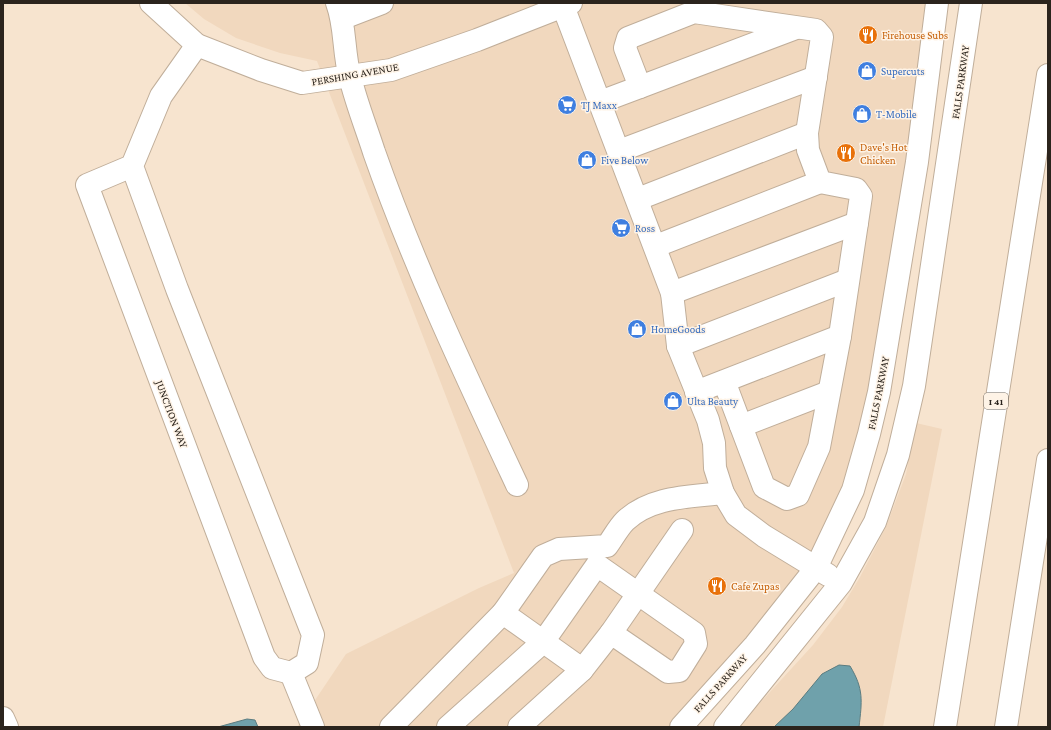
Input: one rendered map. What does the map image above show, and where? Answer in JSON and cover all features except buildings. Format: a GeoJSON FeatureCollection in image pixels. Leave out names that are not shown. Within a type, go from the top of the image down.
{"type":"FeatureCollection","features":[{"type":"Feature","properties":{"kind":"main road","name":"PERSHING AVENUE"},"geometry":{"type":"LineString","coordinates":[[151,3],[197,45],[261,70],[302,83],[391,70],[477,40],[567,5]]}},
{"type":"Feature","properties":{"kind":"main road"},"geometry":{"type":"LineString","coordinates":[[382,3],[340,10],[350,76],[375,153],[410,246],[453,347],[517,485]]}},
{"type":"Feature","properties":{"kind":"main road","name":"FALLS PARKWAY"},"geometry":{"type":"LineString","coordinates":[[680,727],[755,645],[816,568],[853,490],[879,392],[917,162],[937,3]]}},
{"type":"Feature","properties":{"kind":"main road","name":"FALLS PARKWAY"},"geometry":{"type":"LineString","coordinates":[[725,727],[841,583],[875,522],[898,455],[912,393],[971,3]]}},
{"type":"Feature","properties":{"kind":"main road"},"geometry":{"type":"LineString","coordinates":[[567,5],[600,102],[656,246],[672,293],[678,346],[708,420],[714,443],[715,468],[723,493],[736,515],[764,536],[841,583]]}},
{"type":"Feature","properties":{"kind":"main road"},"geometry":{"type":"LineString","coordinates":[[640,87],[625,48],[628,38],[694,12],[816,30],[822,37],[807,133],[808,150],[820,182]]}},
{"type":"Feature","properties":{"kind":"main road"},"geometry":{"type":"LineString","coordinates":[[600,102],[797,27]]}},
{"type":"Feature","properties":{"kind":"main road"},"geometry":{"type":"LineString","coordinates":[[197,45],[162,96],[132,166],[176,289],[313,634],[307,663],[292,673],[313,727]]}},
{"type":"Feature","properties":{"kind":"main road","name":"I 41"},"geometry":{"type":"LineString","coordinates":[[945,727],[1048,75]]}},
{"type":"Feature","properties":{"kind":"main road"},"geometry":{"type":"LineString","coordinates":[[619,151],[816,77]]}},
{"type":"Feature","properties":{"kind":"main road"},"geometry":{"type":"LineString","coordinates":[[638,199],[807,133]]}},
{"type":"Feature","properties":{"kind":"main road","name":"JUNCTION WAY"},"geometry":{"type":"LineString","coordinates":[[132,166],[87,185],[264,657],[272,668],[292,673]]}},
{"type":"Feature","properties":{"kind":"main road"},"geometry":{"type":"LineString","coordinates":[[656,246],[820,182],[856,189],[861,196],[840,336],[818,447],[798,495],[787,499],[764,487],[724,382]]}},
{"type":"Feature","properties":{"kind":"main road"},"geometry":{"type":"LineString","coordinates":[[672,293],[857,223]]}},
{"type":"Feature","properties":{"kind":"main road"},"geometry":{"type":"LineString","coordinates":[[678,346],[848,280]]}},
{"type":"Feature","properties":{"kind":"main road"},"geometry":{"type":"LineString","coordinates":[[696,392],[840,336]]}},
{"type":"Feature","properties":{"kind":"main road"},"geometry":{"type":"LineString","coordinates":[[741,426],[829,392]]}},
{"type":"Feature","properties":{"kind":"main road"},"geometry":{"type":"LineString","coordinates":[[1006,727],[1048,460]]}},
{"type":"Feature","properties":{"kind":"main road"},"geometry":{"type":"LineString","coordinates":[[448,727],[543,642],[597,565],[607,546],[624,522],[638,510],[672,499],[723,493]]}},
{"type":"Feature","properties":{"kind":"main road"},"geometry":{"type":"LineString","coordinates":[[1016,727],[1042,501]]}},
{"type":"Feature","properties":{"kind":"main road"},"geometry":{"type":"LineString","coordinates":[[519,727],[582,670],[611,634],[637,593],[682,530]]}},
{"type":"Feature","properties":{"kind":"main road"},"geometry":{"type":"LineString","coordinates":[[391,727],[503,613],[543,556],[559,549],[607,546]]}},
{"type":"Feature","properties":{"kind":"main road"},"geometry":{"type":"LineString","coordinates":[[597,565],[694,633],[696,644],[679,670],[668,672],[611,634]]}},
{"type":"Feature","properties":{"kind":"main road"},"geometry":{"type":"LineString","coordinates":[[503,613],[582,670]]}},
{"type":"Feature","properties":{"kind":"main road"},"geometry":{"type":"LineString","coordinates":[[3,718],[7,727]]}},
{"type":"Feature","properties":{"kind":"shaded area"},"geometry":{"type":"Polygon","coordinates":[[[185,3],[933,3],[866,422],[831,520],[786,596],[671,727],[297,727],[346,654],[479,588],[514,573],[317,61],[280,53],[236,38],[204,19],[185,3]]]}},
{"type":"Feature","properties":{"kind":"shaded area"},"geometry":{"type":"Polygon","coordinates":[[[916,423],[942,429],[883,727],[738,727],[813,645],[842,607],[860,577],[886,527],[906,474],[916,423]]]}},
{"type":"Feature","properties":{"kind":"water"},"geometry":{"type":"Polygon","coordinates":[[[839,665],[850,666],[858,682],[861,695],[859,727],[774,727],[793,709],[822,674],[839,665]]]}},
{"type":"Feature","properties":{"kind":"water"},"geometry":{"type":"Polygon","coordinates":[[[247,719],[255,720],[258,727],[218,727],[247,719]]]}},
{"type":"Feature","properties":{"kind":"place","name":"Firehouse Subs"},"geometry":{"type":"Point","coordinates":[868,35]}},
{"type":"Feature","properties":{"kind":"place","name":"Supercuts"},"geometry":{"type":"Point","coordinates":[867,71]}},
{"type":"Feature","properties":{"kind":"place","name":"TJ Maxx"},"geometry":{"type":"Point","coordinates":[567,105]}},
{"type":"Feature","properties":{"kind":"place","name":"T-Mobile"},"geometry":{"type":"Point","coordinates":[862,114]}},
{"type":"Feature","properties":{"kind":"place","name":"Dave's Hot Chicken"},"geometry":{"type":"Point","coordinates":[846,153]}},
{"type":"Feature","properties":{"kind":"place","name":"Five Below"},"geometry":{"type":"Point","coordinates":[587,160]}},
{"type":"Feature","properties":{"kind":"place","name":"Ross"},"geometry":{"type":"Point","coordinates":[621,228]}},
{"type":"Feature","properties":{"kind":"place","name":"HomeGoods"},"geometry":{"type":"Point","coordinates":[637,329]}},
{"type":"Feature","properties":{"kind":"place","name":"Ulta Beauty"},"geometry":{"type":"Point","coordinates":[673,401]}},
{"type":"Feature","properties":{"kind":"place","name":"Cafe Zupas"},"geometry":{"type":"Point","coordinates":[717,586]}}]}
